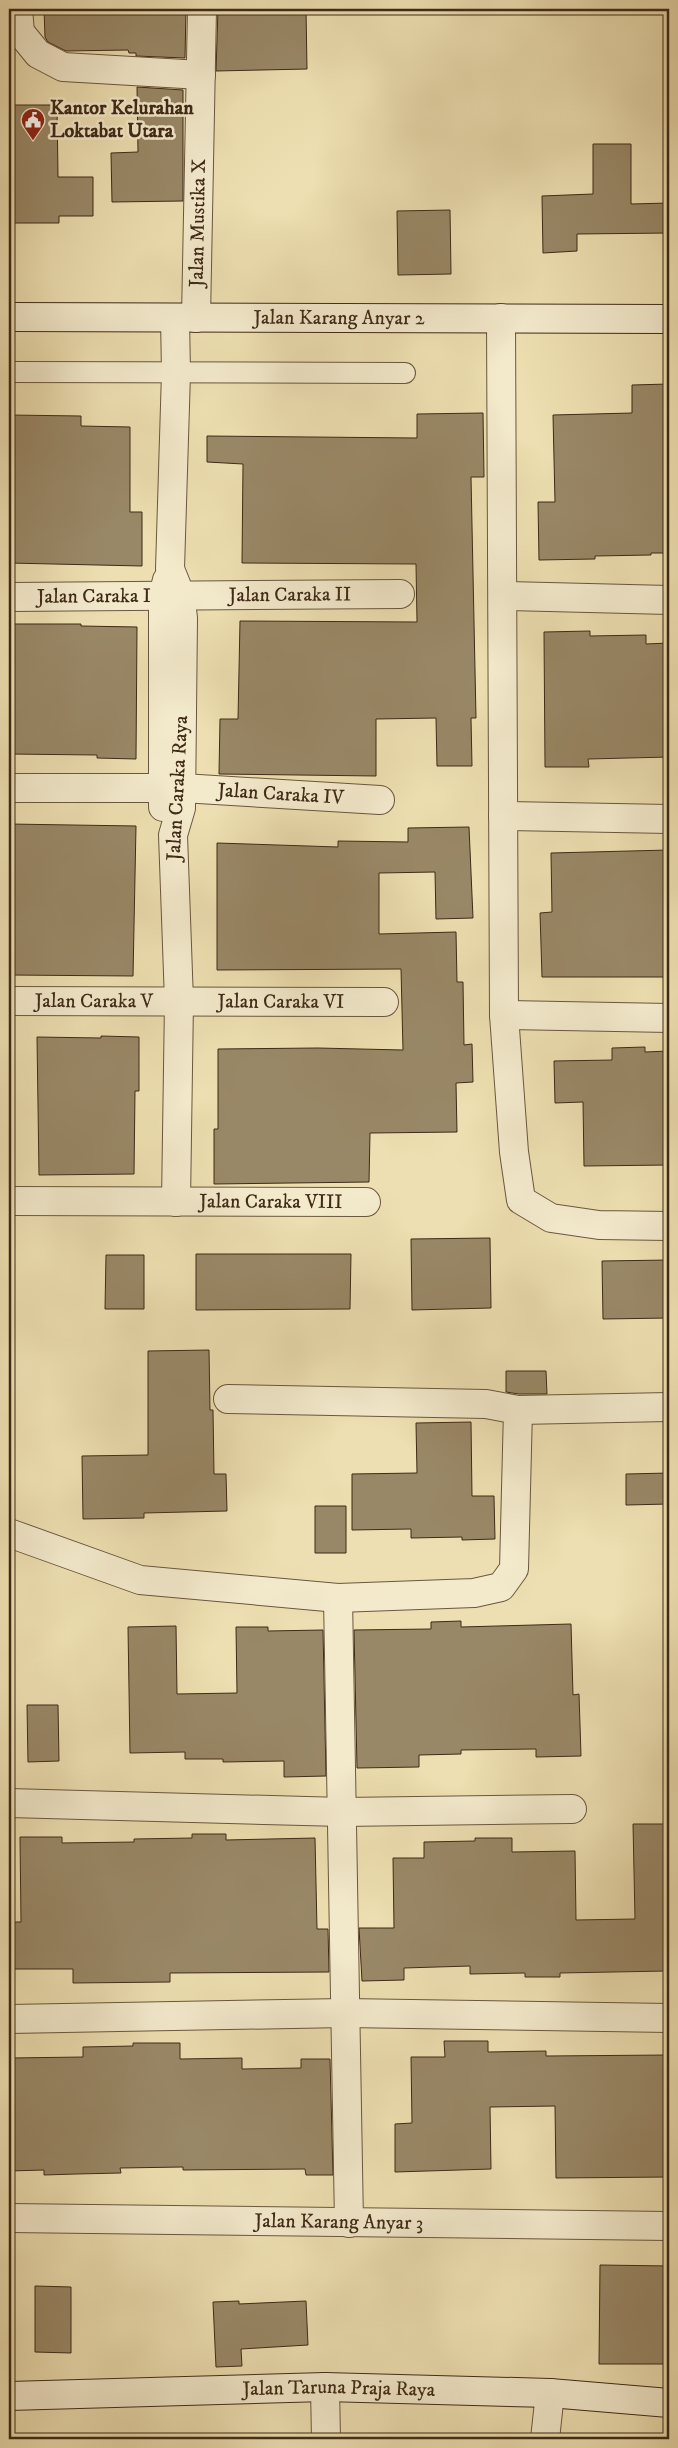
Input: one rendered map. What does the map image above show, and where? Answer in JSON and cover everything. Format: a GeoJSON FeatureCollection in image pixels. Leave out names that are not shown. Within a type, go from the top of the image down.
{"type":"FeatureCollection","features":[{"type":"Feature","properties":{"kind":"street"},"geometry":{"type":"LineString","coordinates":[[18,9],[20,32],[38,54],[63,67],[201,74]]}},
{"type":"Feature","properties":{"kind":"street","name":"Jalan Mustika X"},"geometry":{"type":"LineString","coordinates":[[185,318],[201,74],[202,9]]}},
{"type":"Feature","properties":{"kind":"street","name":"Jalan Karang Anyar 2"},"geometry":{"type":"LineString","coordinates":[[9,317],[669,318]]}},
{"type":"Feature","properties":{"kind":"street"},"geometry":{"type":"LineString","coordinates":[[171,586],[176,372],[185,318]]}},
{"type":"Feature","properties":{"kind":"street"},"geometry":{"type":"LineString","coordinates":[[501,318],[504,1015],[514,1152],[521,1200],[551,1218],[599,1225],[669,1226]]}},
{"type":"Feature","properties":{"kind":"street","name":"Jalan Caraka II"},"geometry":{"type":"LineString","coordinates":[[171,586],[400,594]]}},
{"type":"Feature","properties":{"kind":"street","name":"Jalan Caraka I"},"geometry":{"type":"LineString","coordinates":[[9,597],[171,586]]}},
{"type":"Feature","properties":{"kind":"street","name":"Jalan Caraka Raya"},"geometry":{"type":"LineString","coordinates":[[171,586],[172,788],[162,802],[173,835],[179,1001],[176,1202]]}},
{"type":"Feature","properties":{"kind":"street"},"geometry":{"type":"LineString","coordinates":[[503,596],[669,600]]}},
{"type":"Feature","properties":{"kind":"street","name":"Jalan Caraka IV"},"geometry":{"type":"LineString","coordinates":[[9,788],[172,788],[380,800]]}},
{"type":"Feature","properties":{"kind":"street"},"geometry":{"type":"LineString","coordinates":[[503,816],[669,819]]}},
{"type":"Feature","properties":{"kind":"street","name":"Jalan Caraka V"},"geometry":{"type":"LineString","coordinates":[[9,1000],[179,1001]]}},
{"type":"Feature","properties":{"kind":"street","name":"Jalan Caraka VI"},"geometry":{"type":"LineString","coordinates":[[179,1001],[384,1002]]}},
{"type":"Feature","properties":{"kind":"street"},"geometry":{"type":"LineString","coordinates":[[504,1015],[669,1018]]}},
{"type":"Feature","properties":{"kind":"street","name":"Jalan Caraka VIII"},"geometry":{"type":"LineString","coordinates":[[9,1201],[366,1202]]}},
{"type":"Feature","properties":{"kind":"street"},"geometry":{"type":"LineString","coordinates":[[228,1399],[486,1404],[518,1410],[669,1407]]}},
{"type":"Feature","properties":{"kind":"street"},"geometry":{"type":"LineString","coordinates":[[9,1533],[140,1580],[338,1598],[474,1593],[501,1588],[514,1569],[518,1410]]}},
{"type":"Feature","properties":{"kind":"street"},"geometry":{"type":"LineString","coordinates":[[338,1598],[349,2222]]}},
{"type":"Feature","properties":{"kind":"street"},"geometry":{"type":"LineString","coordinates":[[9,1803],[342,1812],[572,1809]]}},
{"type":"Feature","properties":{"kind":"street"},"geometry":{"type":"LineString","coordinates":[[9,2019],[345,2013],[669,2018]]}},
{"type":"Feature","properties":{"kind":"street","name":"Jalan Karang Anyar 3"},"geometry":{"type":"LineString","coordinates":[[9,2218],[669,2226]]}},
{"type":"Feature","properties":{"kind":"street"},"geometry":{"type":"LineString","coordinates":[[325,2387],[326,2439]]}},
{"type":"Feature","properties":{"kind":"street","name":"Jalan Taruna Praja Raya"},"geometry":{"type":"LineString","coordinates":[[9,2396],[325,2387],[550,2393],[669,2403]]}},
{"type":"Feature","properties":{"kind":"street"},"geometry":{"type":"LineString","coordinates":[[545,2439],[550,2393]]}},
{"type":"Feature","properties":{"kind":"lane"},"geometry":{"type":"LineString","coordinates":[[9,372],[405,372]]}},
{"type":"Feature","properties":{"kind":"building"},"geometry":{"type":"Polygon","coordinates":[[[44,9],[186,9],[185,58],[136,56],[136,53],[129,53],[128,50],[66,51],[48,42],[45,37],[44,9]]]}},
{"type":"Feature","properties":{"kind":"building"},"geometry":{"type":"Polygon","coordinates":[[[218,9],[306,9],[307,69],[216,71],[218,9]]]}},
{"type":"Feature","properties":{"kind":"building"},"geometry":{"type":"Polygon","coordinates":[[[137,87],[183,90],[183,201],[112,202],[111,153],[138,152],[137,87]]]}},
{"type":"Feature","properties":{"kind":"building","name":"Kantor Kelurahan Loktabat Utara"},"geometry":{"type":"Polygon","coordinates":[[[9,105],[57,105],[58,177],[93,177],[93,216],[59,216],[59,223],[9,223],[9,105]]]}},
{"type":"Feature","properties":{"kind":"building"},"geometry":{"type":"Polygon","coordinates":[[[593,144],[631,144],[631,204],[669,203],[669,233],[577,234],[577,251],[543,253],[542,196],[593,194],[593,144]]]}},
{"type":"Feature","properties":{"kind":"building"},"geometry":{"type":"Polygon","coordinates":[[[450,210],[451,274],[398,275],[397,211],[450,210]]]}},
{"type":"Feature","properties":{"kind":"building"},"geometry":{"type":"Polygon","coordinates":[[[669,384],[669,553],[595,556],[595,559],[539,560],[538,502],[555,502],[553,415],[632,413],[632,385],[669,384]]]}},
{"type":"Feature","properties":{"kind":"building"},"geometry":{"type":"Polygon","coordinates":[[[483,413],[484,477],[471,477],[476,718],[471,718],[472,766],[437,766],[436,718],[376,719],[376,776],[219,774],[220,719],[238,719],[240,621],[417,622],[416,564],[242,563],[243,464],[207,462],[207,436],[417,438],[417,414],[483,413]]]}},
{"type":"Feature","properties":{"kind":"building"},"geometry":{"type":"Polygon","coordinates":[[[9,415],[81,416],[81,426],[130,427],[130,512],[142,512],[142,566],[9,563],[9,415]]]}},
{"type":"Feature","properties":{"kind":"building"},"geometry":{"type":"Polygon","coordinates":[[[9,624],[81,624],[81,626],[137,627],[136,759],[97,758],[97,755],[9,754],[9,624]]]}},
{"type":"Feature","properties":{"kind":"building"},"geometry":{"type":"Polygon","coordinates":[[[590,631],[590,636],[646,635],[646,644],[669,643],[669,757],[588,759],[589,767],[545,767],[544,632],[590,631]]]}},
{"type":"Feature","properties":{"kind":"building"},"geometry":{"type":"Polygon","coordinates":[[[9,824],[136,826],[133,976],[9,975],[9,824]]]}},
{"type":"Feature","properties":{"kind":"building"},"geometry":{"type":"Polygon","coordinates":[[[469,827],[473,918],[436,919],[435,872],[379,873],[379,934],[456,932],[457,982],[463,982],[464,1045],[472,1044],[473,1082],[456,1083],[457,1132],[370,1133],[369,1182],[214,1184],[214,1129],[218,1129],[218,1049],[318,1048],[403,1050],[401,969],[217,970],[217,843],[338,847],[338,841],[408,842],[408,828],[469,827]]]}},
{"type":"Feature","properties":{"kind":"building"},"geometry":{"type":"Polygon","coordinates":[[[669,850],[669,977],[542,977],[540,913],[552,912],[551,853],[669,850]]]}},
{"type":"Feature","properties":{"kind":"building"},"geometry":{"type":"Polygon","coordinates":[[[101,1036],[139,1037],[139,1091],[135,1091],[134,1174],[39,1175],[37,1037],[101,1038],[101,1036]]]}},
{"type":"Feature","properties":{"kind":"building"},"geometry":{"type":"Polygon","coordinates":[[[645,1047],[645,1052],[669,1051],[669,1165],[584,1166],[583,1102],[555,1103],[554,1061],[612,1060],[612,1048],[645,1047]]]}},
{"type":"Feature","properties":{"kind":"building"},"geometry":{"type":"Polygon","coordinates":[[[490,1238],[491,1308],[412,1310],[411,1239],[490,1238]]]}},
{"type":"Feature","properties":{"kind":"building"},"geometry":{"type":"Polygon","coordinates":[[[196,1254],[351,1254],[350,1309],[196,1310],[196,1254]]]}},
{"type":"Feature","properties":{"kind":"building"},"geometry":{"type":"Polygon","coordinates":[[[106,1255],[144,1255],[144,1309],[105,1309],[106,1255]]]}},
{"type":"Feature","properties":{"kind":"building"},"geometry":{"type":"Polygon","coordinates":[[[669,1260],[669,1318],[603,1319],[602,1261],[669,1260]]]}},
{"type":"Feature","properties":{"kind":"building"},"geometry":{"type":"Polygon","coordinates":[[[209,1350],[210,1410],[213,1410],[214,1474],[226,1474],[227,1511],[144,1513],[144,1518],[83,1519],[82,1456],[148,1455],[148,1351],[209,1350]]]}},
{"type":"Feature","properties":{"kind":"building"},"geometry":{"type":"Polygon","coordinates":[[[506,1371],[546,1371],[547,1394],[506,1392],[506,1371]]]}},
{"type":"Feature","properties":{"kind":"building"},"geometry":{"type":"Polygon","coordinates":[[[471,1422],[472,1496],[494,1496],[495,1539],[462,1540],[462,1537],[411,1538],[411,1529],[352,1530],[352,1474],[417,1473],[416,1423],[471,1422]]]}},
{"type":"Feature","properties":{"kind":"building"},"geometry":{"type":"Polygon","coordinates":[[[669,1473],[669,1504],[626,1505],[626,1474],[669,1473]]]}},
{"type":"Feature","properties":{"kind":"building"},"geometry":{"type":"Polygon","coordinates":[[[315,1506],[346,1506],[346,1553],[315,1553],[315,1506]]]}},
{"type":"Feature","properties":{"kind":"building"},"geometry":{"type":"Polygon","coordinates":[[[461,1621],[461,1627],[571,1624],[573,1695],[579,1694],[581,1756],[536,1757],[536,1749],[461,1750],[461,1754],[419,1755],[419,1767],[357,1768],[354,1630],[431,1629],[431,1622],[461,1621]]]}},
{"type":"Feature","properties":{"kind":"building"},"geometry":{"type":"Polygon","coordinates":[[[176,1626],[177,1694],[237,1693],[236,1627],[268,1627],[268,1631],[323,1630],[326,1776],[284,1777],[284,1761],[223,1762],[223,1759],[185,1759],[185,1752],[130,1753],[128,1627],[176,1626]]]}},
{"type":"Feature","properties":{"kind":"building"},"geometry":{"type":"Polygon","coordinates":[[[27,1705],[58,1705],[59,1761],[28,1762],[27,1705]]]}},
{"type":"Feature","properties":{"kind":"building"},"geometry":{"type":"Polygon","coordinates":[[[633,1824],[669,1824],[669,1871],[664,1871],[666,1971],[560,1973],[560,1977],[525,1977],[525,1973],[470,1974],[470,1966],[404,1968],[404,1980],[362,1981],[359,1928],[394,1928],[393,1858],[424,1858],[424,1842],[475,1841],[475,1838],[512,1838],[512,1852],[575,1851],[576,1920],[635,1919],[633,1824]]]}},
{"type":"Feature","properties":{"kind":"building"},"geometry":{"type":"Polygon","coordinates":[[[192,1834],[226,1834],[226,1840],[315,1838],[317,1929],[328,1929],[329,1972],[170,1973],[170,1982],[73,1983],[73,1969],[9,1969],[9,1922],[21,1922],[20,1837],[62,1837],[62,1843],[134,1842],[134,1839],[192,1838],[192,1834]]]}},
{"type":"Feature","properties":{"kind":"building"},"geometry":{"type":"Polygon","coordinates":[[[444,2041],[488,2041],[488,2052],[546,2051],[546,2056],[669,2055],[669,2177],[556,2178],[555,2106],[490,2107],[491,2169],[395,2172],[395,2124],[412,2123],[411,2057],[445,2057],[444,2041]]]}},
{"type":"Feature","properties":{"kind":"building"},"geometry":{"type":"Polygon","coordinates":[[[133,2043],[180,2043],[180,2059],[242,2058],[242,2069],[301,2068],[301,2059],[330,2059],[333,2175],[306,2175],[305,2169],[183,2170],[183,2167],[120,2168],[121,2173],[44,2175],[44,2170],[9,2171],[9,2058],[83,2057],[83,2047],[133,2046],[133,2043]]]}},
{"type":"Feature","properties":{"kind":"building"},"geometry":{"type":"Polygon","coordinates":[[[600,2265],[669,2266],[669,2364],[599,2364],[600,2265]]]}},
{"type":"Feature","properties":{"kind":"building"},"geometry":{"type":"Polygon","coordinates":[[[35,2286],[71,2287],[71,2353],[35,2352],[35,2286]]]}},
{"type":"Feature","properties":{"kind":"building"},"geometry":{"type":"Polygon","coordinates":[[[239,2301],[239,2304],[306,2301],[308,2345],[241,2349],[242,2366],[216,2367],[213,2302],[239,2301]]]}},
{"type":"Feature","properties":{"kind":"place","name":"Kantor Kelurahan Loktabat Utara"},"geometry":{"type":"Point","coordinates":[33,141]}}]}
